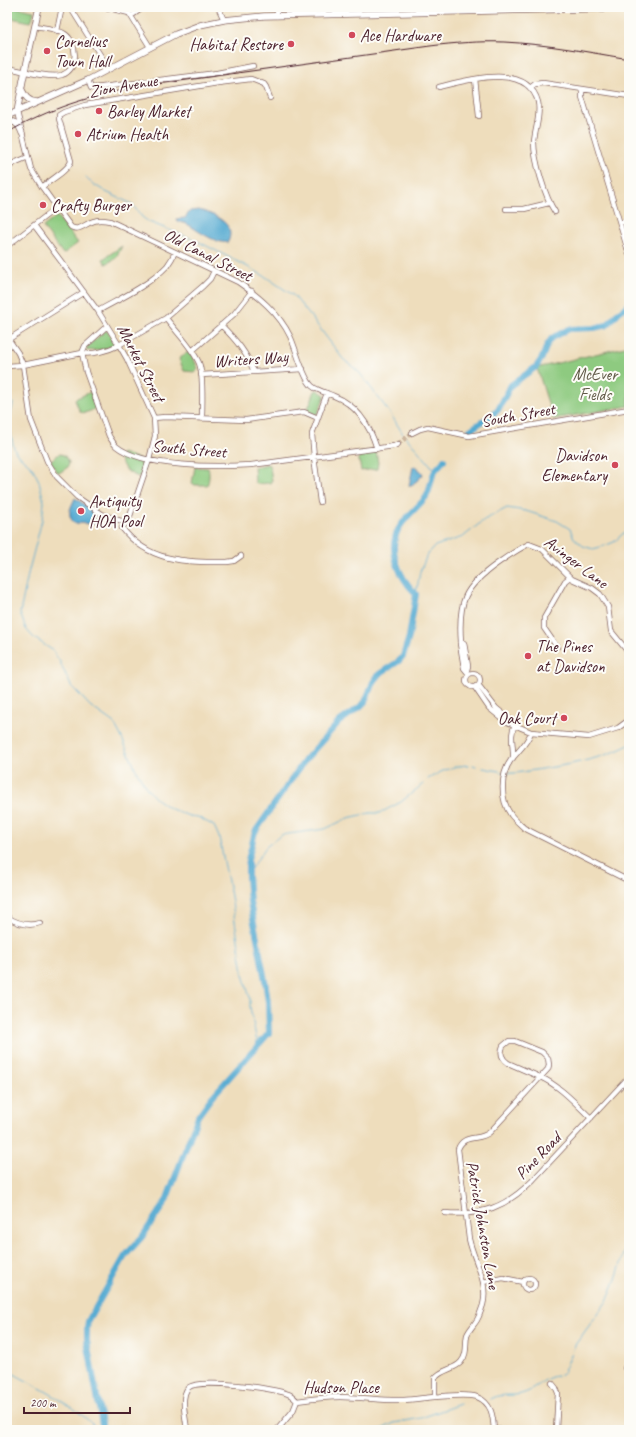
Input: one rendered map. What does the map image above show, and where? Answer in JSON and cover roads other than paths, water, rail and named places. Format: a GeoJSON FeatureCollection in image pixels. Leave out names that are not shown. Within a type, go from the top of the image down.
{"type":"FeatureCollection","features":[{"type":"Feature","properties":{"kind":"main road"},"geometry":{"type":"LineString","coordinates":[[17,112],[39,7]]}},
{"type":"Feature","properties":{"kind":"main road"},"geometry":{"type":"LineString","coordinates":[[7,116],[88,80],[150,46],[176,34],[191,28],[224,20],[277,16],[429,10],[629,8]]}},
{"type":"Feature","properties":{"kind":"main road"},"geometry":{"type":"LineString","coordinates":[[21,88],[29,101],[40,102]]}},
{"type":"Feature","properties":{"kind":"main road"},"geometry":{"type":"LineString","coordinates":[[7,121],[15,122],[19,126],[22,133]]}},
{"type":"Feature","properties":{"kind":"street"},"geometry":{"type":"LineString","coordinates":[[57,30],[62,7]]}},
{"type":"Feature","properties":{"kind":"street"},"geometry":{"type":"LineString","coordinates":[[70,7],[109,69]]}},
{"type":"Feature","properties":{"kind":"street"},"geometry":{"type":"LineString","coordinates":[[105,7],[127,12],[150,46]]}},
{"type":"Feature","properties":{"kind":"street"},"geometry":{"type":"LineString","coordinates":[[131,16],[144,7]]}},
{"type":"Feature","properties":{"kind":"street"},"geometry":{"type":"LineString","coordinates":[[218,7],[224,20]]}},
{"type":"Feature","properties":{"kind":"street"},"geometry":{"type":"LineString","coordinates":[[277,7],[277,16]]}},
{"type":"Feature","properties":{"kind":"street"},"geometry":{"type":"LineString","coordinates":[[346,7],[346,14]]}},
{"type":"Feature","properties":{"kind":"street"},"geometry":{"type":"LineString","coordinates":[[7,68],[55,76],[65,73],[71,67],[75,58],[74,48],[67,35],[57,30],[35,26]]}},
{"type":"Feature","properties":{"kind":"street"},"geometry":{"type":"LineString","coordinates":[[88,80],[91,88],[217,73],[253,66]]}},
{"type":"Feature","properties":{"kind":"street"},"geometry":{"type":"LineString","coordinates":[[439,87],[474,79],[493,77],[507,78],[523,82],[530,88],[538,102],[535,135],[535,150],[538,166],[549,203],[554,212]]}},
{"type":"Feature","properties":{"kind":"street","name":"Zion Avenue"},"geometry":{"type":"LineString","coordinates":[[42,187],[62,171],[71,161],[59,119],[59,115],[64,112],[86,105],[107,101],[251,79],[264,84],[270,98]]}},
{"type":"Feature","properties":{"kind":"street"},"geometry":{"type":"LineString","coordinates":[[474,79],[479,116]]}},
{"type":"Feature","properties":{"kind":"street"},"geometry":{"type":"LineString","coordinates":[[530,88],[535,84],[543,83],[629,96]]}},
{"type":"Feature","properties":{"kind":"street"},"geometry":{"type":"LineString","coordinates":[[582,89],[582,97],[629,254]]}},
{"type":"Feature","properties":{"kind":"street"},"geometry":{"type":"LineString","coordinates":[[7,246],[56,208],[32,172],[17,112]]}},
{"type":"Feature","properties":{"kind":"street"},"geometry":{"type":"LineString","coordinates":[[7,168],[28,157]]}},
{"type":"Feature","properties":{"kind":"street"},"geometry":{"type":"LineString","coordinates":[[506,209],[524,209],[549,203]]}},
{"type":"Feature","properties":{"kind":"street","name":"Old Canal Street"},"geometry":{"type":"LineString","coordinates":[[56,208],[68,225],[74,229],[80,229],[94,221],[105,220],[238,282],[252,291],[266,303],[290,335],[311,385],[336,396],[353,407],[364,419],[372,432],[377,448]]}},
{"type":"Feature","properties":{"kind":"street"},"geometry":{"type":"LineString","coordinates":[[620,223],[629,220]]}},
{"type":"Feature","properties":{"kind":"street","name":"Market Street"},"geometry":{"type":"LineString","coordinates":[[34,225],[108,326],[127,359],[154,418],[155,436],[149,460],[130,518],[122,528],[134,542],[159,556],[170,559],[227,562],[234,561],[242,556]]}},
{"type":"Feature","properties":{"kind":"street"},"geometry":{"type":"LineString","coordinates":[[98,311],[153,278],[168,265],[175,252]]}},
{"type":"Feature","properties":{"kind":"street"},"geometry":{"type":"LineString","coordinates":[[7,366],[23,365],[82,353],[87,354],[112,349],[166,318],[203,286],[210,279],[214,271]]}},
{"type":"Feature","properties":{"kind":"street"},"geometry":{"type":"LineString","coordinates":[[192,351],[234,314],[252,291]]}},
{"type":"Feature","properties":{"kind":"street"},"geometry":{"type":"LineString","coordinates":[[84,292],[8,338],[18,353],[23,365],[30,420],[47,461],[57,477],[77,497],[102,514],[127,523]]}},
{"type":"Feature","properties":{"kind":"street"},"geometry":{"type":"LineString","coordinates":[[166,318],[192,351],[199,363],[201,375],[202,419]]}},
{"type":"Feature","properties":{"kind":"street"},"geometry":{"type":"LineString","coordinates":[[82,353],[85,346],[108,326]]}},
{"type":"Feature","properties":{"kind":"street"},"geometry":{"type":"LineString","coordinates":[[221,326],[242,348],[249,359],[254,372]]}},
{"type":"Feature","properties":{"kind":"street","name":"South Street"},"geometry":{"type":"LineString","coordinates":[[82,353],[86,372],[109,436],[114,445],[125,452],[149,460],[210,466],[251,464],[314,457],[394,446],[398,444]]}},
{"type":"Feature","properties":{"kind":"street","name":"Writers Way"},"geometry":{"type":"LineString","coordinates":[[201,375],[303,369]]}},
{"type":"Feature","properties":{"kind":"street"},"geometry":{"type":"LineString","coordinates":[[320,502],[312,434],[327,393]]}},
{"type":"Feature","properties":{"kind":"street","name":"South Street"},"geometry":{"type":"LineString","coordinates":[[412,433],[428,427],[469,436],[629,410]]}},
{"type":"Feature","properties":{"kind":"street"},"geometry":{"type":"LineString","coordinates":[[154,418],[165,417],[246,420],[304,412],[318,418]]}},
{"type":"Feature","properties":{"kind":"street","name":"Avinger Lane"},"geometry":{"type":"LineString","coordinates":[[468,672],[464,643],[462,642],[462,609],[467,591],[484,573],[519,549],[529,544],[542,549],[570,577],[592,588],[600,594],[608,608],[611,631],[629,653]]}},
{"type":"Feature","properties":{"kind":"street"},"geometry":{"type":"LineString","coordinates":[[557,647],[544,628],[544,618],[565,582],[570,577]]}},
{"type":"Feature","properties":{"kind":"street"},"geometry":{"type":"LineString","coordinates":[[476,686],[479,682],[478,676],[475,673],[468,672],[466,678],[467,683],[470,686],[480,687],[496,708],[514,724],[532,732],[589,737],[618,728],[629,720]]}},
{"type":"Feature","properties":{"kind":"street"},"geometry":{"type":"LineString","coordinates":[[513,758],[514,750],[512,734],[514,724]]}},
{"type":"Feature","properties":{"kind":"street"},"geometry":{"type":"LineString","coordinates":[[532,732],[525,744],[513,758],[505,772],[503,792],[508,810],[517,822],[524,828],[629,881]]}},
{"type":"Feature","properties":{"kind":"street"},"geometry":{"type":"LineString","coordinates":[[7,917],[15,922],[27,926],[40,924]]}},
{"type":"Feature","properties":{"kind":"street"},"geometry":{"type":"LineString","coordinates":[[540,1077],[548,1069],[549,1065],[546,1055],[515,1041],[505,1043],[501,1050],[502,1058],[504,1060],[540,1077],[560,1090],[591,1118]]}},
{"type":"Feature","properties":{"kind":"street","name":"Patrick Johnston Lane"},"geometry":{"type":"LineString","coordinates":[[435,1397],[435,1378],[442,1372],[454,1368],[465,1357],[468,1334],[478,1318],[483,1304],[483,1282],[472,1252],[466,1214],[457,1153],[459,1145],[465,1140],[481,1138],[488,1134],[540,1077]]}},
{"type":"Feature","properties":{"kind":"street","name":"Pine Road"},"geometry":{"type":"LineString","coordinates":[[445,1214],[466,1214],[491,1209],[516,1196],[532,1181],[629,1077]]}},
{"type":"Feature","properties":{"kind":"street"},"geometry":{"type":"LineString","coordinates":[[483,1282],[503,1278],[523,1282]]}},
{"type":"Feature","properties":{"kind":"street"},"geometry":{"type":"LineString","coordinates":[[625,1368],[629,1363]]}},
{"type":"Feature","properties":{"kind":"street"},"geometry":{"type":"LineString","coordinates":[[552,1383],[558,1393],[556,1430]]}},
{"type":"Feature","properties":{"kind":"street","name":"Hudson Place"},"geometry":{"type":"LineString","coordinates":[[187,1430],[184,1400],[185,1393],[188,1388],[198,1384],[230,1384],[272,1390],[287,1394],[297,1401],[339,1397],[396,1400],[476,1396],[488,1404],[491,1409],[494,1430]]}},
{"type":"Feature","properties":{"kind":"street"},"geometry":{"type":"LineString","coordinates":[[277,1430],[293,1411],[297,1401]]}},
{"type":"Feature","properties":{"kind":"street"},"geometry":{"type":"LineString","coordinates":[[494,1430],[501,1430]]}},
{"type":"Feature","properties":{"kind":"water"},"geometry":{"type":"Polygon","coordinates":[[[199,210],[222,220],[229,230],[230,235],[228,242],[213,239],[187,224],[176,220],[185,218],[190,211],[199,210]]]}},
{"type":"Feature","properties":{"kind":"water"},"geometry":{"type":"Polygon","coordinates":[[[415,466],[422,472],[423,475],[410,487],[409,485],[413,467],[415,466]]]}},
{"type":"Feature","properties":{"kind":"water","name":"Antiquity HOA Pool"},"geometry":{"type":"Polygon","coordinates":[[[75,498],[94,511],[95,524],[74,523],[70,517],[70,514],[75,498]]]}},
{"type":"Feature","properties":{"kind":"waterway"},"geometry":{"type":"LineString","coordinates":[[86,177],[93,184],[106,192],[132,204],[142,217],[149,222],[195,240],[246,266],[266,277],[294,296],[343,359],[359,372],[390,413],[403,434],[435,471]]}},
{"type":"Feature","properties":{"kind":"waterway"},"geometry":{"type":"LineString","coordinates":[[470,430],[498,410],[511,385],[536,367],[552,338],[569,329],[594,328],[607,325],[629,304]]}},
{"type":"Feature","properties":{"kind":"waterway"},"geometry":{"type":"LineString","coordinates":[[13,403],[9,424],[13,445],[16,453],[32,467],[39,481],[44,502],[42,520],[20,613],[26,629],[33,637],[52,650],[59,660],[71,686],[90,706],[114,723],[136,770],[146,787],[155,798],[169,808],[189,816],[198,817],[214,826],[219,837],[231,896],[244,978],[250,998],[250,1007],[257,1048]]}},
{"type":"Feature","properties":{"kind":"waterway"},"geometry":{"type":"LineString","coordinates":[[103,1430],[87,1341],[88,1321],[125,1256],[142,1237],[166,1201],[198,1116],[211,1098],[269,1033],[268,1002],[250,902],[248,877],[248,860],[255,832],[305,760],[339,722],[365,702],[373,682],[379,674],[399,661],[403,656],[409,637],[416,594],[404,579],[396,561],[394,543],[396,534],[401,525],[426,497],[433,474],[444,460]]}},
{"type":"Feature","properties":{"kind":"waterway"},"geometry":{"type":"LineString","coordinates":[[416,594],[420,572],[427,555],[435,546],[463,537],[484,520],[507,508],[526,511],[557,521],[570,529],[574,538],[583,546],[593,549],[614,542],[629,528]]}},
{"type":"Feature","properties":{"kind":"waterway"},"geometry":{"type":"LineString","coordinates":[[508,773],[583,761],[607,755],[629,745]]}},
{"type":"Feature","properties":{"kind":"waterway"},"geometry":{"type":"LineString","coordinates":[[428,779],[448,769],[469,765]]}},
{"type":"Feature","properties":{"kind":"waterway"},"geometry":{"type":"LineString","coordinates":[[483,768],[499,771]]}},
{"type":"Feature","properties":{"kind":"waterway"},"geometry":{"type":"LineString","coordinates":[[248,873],[266,847],[281,835],[325,829],[348,818],[370,813],[380,813],[401,802],[423,784]]}},
{"type":"Feature","properties":{"kind":"waterway"},"geometry":{"type":"LineString","coordinates":[[560,1375],[563,1374],[575,1345],[607,1301],[629,1239]]}},
{"type":"Feature","properties":{"kind":"waterway"},"geometry":{"type":"LineString","coordinates":[[7,1370],[67,1404],[88,1420],[98,1430]]}},
{"type":"Feature","properties":{"kind":"waterway"},"geometry":{"type":"LineString","coordinates":[[490,1399],[499,1396],[522,1394],[531,1390],[545,1380],[557,1376]]}},
{"type":"Feature","properties":{"kind":"waterway"},"geometry":{"type":"LineString","coordinates":[[380,1430],[394,1423],[421,1418],[460,1404]]}},
{"type":"Feature","properties":{"kind":"tunnel"},"geometry":{"type":"LineString","coordinates":[[398,444],[412,433]]}},
{"type":"Feature","properties":{"kind":"railway"},"geometry":{"type":"LineString","coordinates":[[7,133],[38,117],[70,104],[137,87],[430,46],[477,42],[520,43],[629,59]]}},
{"type":"Feature","properties":{"kind":"place","name":"Ace Hardware"},"geometry":{"type":"Point","coordinates":[352,35]}},
{"type":"Feature","properties":{"kind":"place","name":"Habitat Restore"},"geometry":{"type":"Point","coordinates":[291,44]}},
{"type":"Feature","properties":{"kind":"place","name":"Cornelius Town Hall"},"geometry":{"type":"Point","coordinates":[47,51]}},
{"type":"Feature","properties":{"kind":"place","name":"Barley Market"},"geometry":{"type":"Point","coordinates":[99,111]}},
{"type":"Feature","properties":{"kind":"place","name":"Atrium Health"},"geometry":{"type":"Point","coordinates":[78,134]}},
{"type":"Feature","properties":{"kind":"place","name":"Crafty Burger"},"geometry":{"type":"Point","coordinates":[43,205]}},
{"type":"Feature","properties":{"kind":"place","name":"Davidson Elementary"},"geometry":{"type":"Point","coordinates":[615,465]}},
{"type":"Feature","properties":{"kind":"place","name":"Antiquity HOA Pool"},"geometry":{"type":"Point","coordinates":[81,511]}},
{"type":"Feature","properties":{"kind":"place","name":"The Pines at Davidson"},"geometry":{"type":"Point","coordinates":[528,656]}},
{"type":"Feature","properties":{"kind":"place","name":"Oak Court"},"geometry":{"type":"Point","coordinates":[564,718]}},
{"type":"Feature","properties":{"kind":"park label","name":"McEver Fields"},"geometry":{"type":"Point","coordinates":[595,384]}}]}
